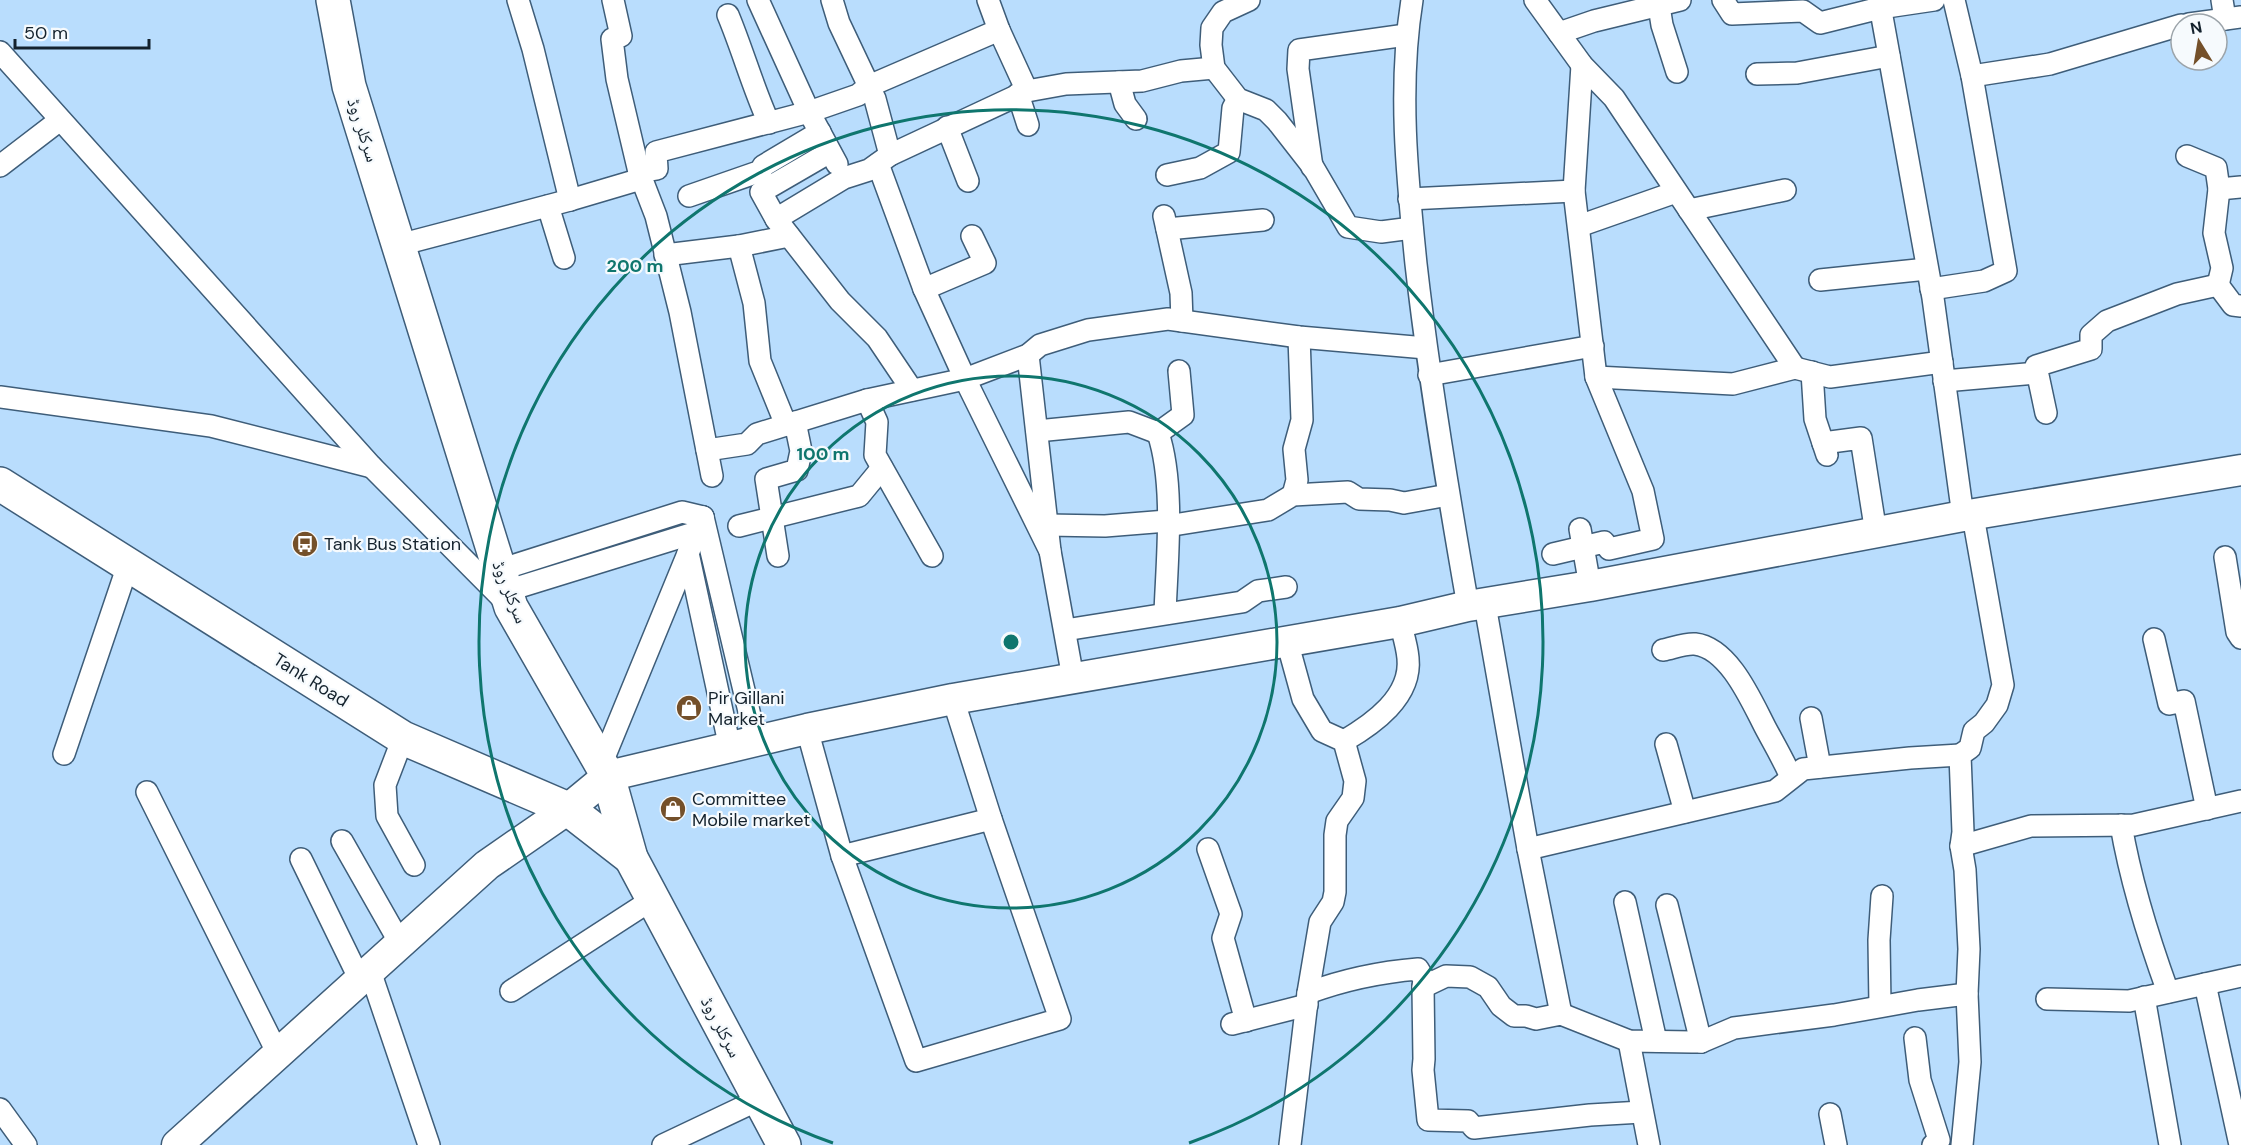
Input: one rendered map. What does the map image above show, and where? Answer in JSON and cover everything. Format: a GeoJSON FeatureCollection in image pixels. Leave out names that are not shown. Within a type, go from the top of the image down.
{"type":"FeatureCollection","features":[{"type":"Feature","properties":{"kind":"main road","name":"سرکلر روڈ"},"geometry":{"type":"LineString","coordinates":[[333,0],[349,86],[506,589],[605,770],[631,858],[784,1145]]}},
{"type":"Feature","properties":{"kind":"main road"},"geometry":{"type":"LineString","coordinates":[[177,1145],[487,865],[568,809],[605,770],[743,744],[953,699],[1400,622],[1968,516],[2241,470]]}},
{"type":"Feature","properties":{"kind":"main road","name":"Tank Road"},"geometry":{"type":"LineString","coordinates":[[0,484],[403,738],[568,809],[631,858]]}},
{"type":"Feature","properties":{"kind":"street"},"geometry":{"type":"LineString","coordinates":[[518,0],[533,49],[570,200]]}},
{"type":"Feature","properties":{"kind":"street"},"geometry":{"type":"LineString","coordinates":[[613,0],[621,36],[612,39],[617,79],[640,175],[656,216],[680,312],[712,476]]}},
{"type":"Feature","properties":{"kind":"street"},"geometry":{"type":"LineString","coordinates":[[758,0],[809,112],[844,178]]}},
{"type":"Feature","properties":{"kind":"street"},"geometry":{"type":"LineString","coordinates":[[832,0],[839,23],[875,99],[884,160],[924,289],[965,379],[1050,551]]}},
{"type":"Feature","properties":{"kind":"street"},"geometry":{"type":"LineString","coordinates":[[988,0],[1022,92],[1028,125]]}},
{"type":"Feature","properties":{"kind":"street"},"geometry":{"type":"LineString","coordinates":[[1249,0],[1223,12],[1212,28],[1211,45],[1215,68],[1238,99],[1266,110],[1277,121],[1312,167],[1348,227],[1381,232],[1412,228]]}},
{"type":"Feature","properties":{"kind":"street"},"geometry":{"type":"LineString","coordinates":[[1412,0],[1406,35],[1405,147],[1429,375],[1448,495],[1477,606],[1561,1014]]}},
{"type":"Feature","properties":{"kind":"street"},"geometry":{"type":"LineString","coordinates":[[1535,0],[1582,65],[1614,98],[1676,192],[1804,370],[1815,419],[1825,449],[1861,438],[1876,533]]}},
{"type":"Feature","properties":{"kind":"street"},"geometry":{"type":"LineString","coordinates":[[1559,33],[1659,2],[1680,0]]}},
{"type":"Feature","properties":{"kind":"street"},"geometry":{"type":"LineString","coordinates":[[1723,0],[1732,15],[1803,11],[1820,23],[1880,4],[1934,0]]}},
{"type":"Feature","properties":{"kind":"street"},"geometry":{"type":"LineString","coordinates":[[1821,280],[1984,281],[2006,271],[1972,76],[1954,0]]}},
{"type":"Feature","properties":{"kind":"street"},"geometry":{"type":"LineString","coordinates":[[1659,2],[1662,25],[1677,72]]}},
{"type":"Feature","properties":{"kind":"street"},"geometry":{"type":"LineString","coordinates":[[1528,849],[1775,791],[1803,769],[1960,755],[1970,748],[1974,731],[1984,723],[1997,705],[2003,685],[1968,516],[1880,4]]}},
{"type":"Feature","properties":{"kind":"street"},"geometry":{"type":"LineString","coordinates":[[728,15],[769,123]]}},
{"type":"Feature","properties":{"kind":"street"},"geometry":{"type":"LineString","coordinates":[[1972,76],[2050,64],[2169,29]]}},
{"type":"Feature","properties":{"kind":"street"},"geometry":{"type":"LineString","coordinates":[[399,245],[570,200],[657,169],[656,152],[809,112],[858,95],[869,86],[999,30]]}},
{"type":"Feature","properties":{"kind":"street"},"geometry":{"type":"LineString","coordinates":[[1312,167],[1298,69],[1299,50],[1406,35]]}},
{"type":"Feature","properties":{"kind":"street"},"geometry":{"type":"LineString","coordinates":[[0,52],[372,467],[506,589],[700,525]]}},
{"type":"Feature","properties":{"kind":"street"},"geometry":{"type":"LineString","coordinates":[[1756,74],[1797,73],[1889,56]]}},
{"type":"Feature","properties":{"kind":"street"},"geometry":{"type":"LineString","coordinates":[[1553,554],[1581,538],[1604,542],[1609,549],[1653,539],[1643,491],[1596,377],[1575,191],[1582,65]]}},
{"type":"Feature","properties":{"kind":"street"},"geometry":{"type":"LineString","coordinates":[[776,219],[844,178],[1022,92],[1066,84],[1142,81],[1181,70],[1215,68]]}},
{"type":"Feature","properties":{"kind":"street"},"geometry":{"type":"LineString","coordinates":[[1119,82],[1125,104],[1136,119]]}},
{"type":"Feature","properties":{"kind":"street"},"geometry":{"type":"LineString","coordinates":[[1167,175],[1200,168],[1229,152],[1233,108],[1238,99]]}},
{"type":"Feature","properties":{"kind":"street"},"geometry":{"type":"LineString","coordinates":[[0,166],[60,120]]}},
{"type":"Feature","properties":{"kind":"street"},"geometry":{"type":"LineString","coordinates":[[947,128],[968,181]]}},
{"type":"Feature","properties":{"kind":"street"},"geometry":{"type":"LineString","coordinates":[[689,196],[761,171],[763,166],[820,132]]}},
{"type":"Feature","properties":{"kind":"street"},"geometry":{"type":"LineString","coordinates":[[830,153],[761,192],[776,219],[840,301],[877,338],[912,390]]}},
{"type":"Feature","properties":{"kind":"street"},"geometry":{"type":"LineString","coordinates":[[2187,156],[2216,168],[2219,189],[2214,232],[2222,268],[2218,285]]}},
{"type":"Feature","properties":{"kind":"street"},"geometry":{"type":"LineString","coordinates":[[2219,189],[2241,187]]}},
{"type":"Feature","properties":{"kind":"street"},"geometry":{"type":"LineString","coordinates":[[1689,210],[1785,190]]}},
{"type":"Feature","properties":{"kind":"street"},"geometry":{"type":"LineString","coordinates":[[1409,200],[1575,191]]}},
{"type":"Feature","properties":{"kind":"street"},"geometry":{"type":"LineString","coordinates":[[1579,226],[1676,192]]}},
{"type":"Feature","properties":{"kind":"street"},"geometry":{"type":"LineString","coordinates":[[548,206],[564,258]]}},
{"type":"Feature","properties":{"kind":"street"},"geometry":{"type":"LineString","coordinates":[[1182,321],[1181,293],[1166,223],[1263,220]]}},
{"type":"Feature","properties":{"kind":"street"},"geometry":{"type":"LineString","coordinates":[[666,255],[739,246],[789,236]]}},
{"type":"Feature","properties":{"kind":"street"},"geometry":{"type":"LineString","coordinates":[[924,289],[985,263],[972,236]]}},
{"type":"Feature","properties":{"kind":"street"},"geometry":{"type":"LineString","coordinates":[[739,246],[754,303],[760,361],[791,423],[801,451],[797,470],[766,479],[778,556]]}},
{"type":"Feature","properties":{"kind":"street"},"geometry":{"type":"LineString","coordinates":[[2218,285],[2233,305],[2241,306]]}},
{"type":"Feature","properties":{"kind":"street"},"geometry":{"type":"LineString","coordinates":[[2046,413],[2036,366],[2091,349],[2091,334],[2107,321],[2177,294],[2218,285]]}},
{"type":"Feature","properties":{"kind":"street"},"geometry":{"type":"LineString","coordinates":[[707,450],[747,444],[757,434],[867,400],[965,379],[1029,355],[1040,345],[1088,330],[1168,319],[1299,337],[1426,348]]}},
{"type":"Feature","properties":{"kind":"street"},"geometry":{"type":"LineString","coordinates":[[1293,495],[1297,480],[1294,449],[1302,420],[1299,337]]}},
{"type":"Feature","properties":{"kind":"street"},"geometry":{"type":"LineString","coordinates":[[1429,375],[1593,346]]}},
{"type":"Feature","properties":{"kind":"street"},"geometry":{"type":"LineString","coordinates":[[1029,355],[1050,551],[1073,678]]}},
{"type":"Feature","properties":{"kind":"street"},"geometry":{"type":"LineString","coordinates":[[1596,377],[1732,384],[1804,370],[1830,377],[1943,371],[2037,373]]}},
{"type":"Feature","properties":{"kind":"street"},"geometry":{"type":"LineString","coordinates":[[1158,433],[1182,415],[1179,371]]}},
{"type":"Feature","properties":{"kind":"street"},"geometry":{"type":"LineString","coordinates":[[0,397],[211,426],[372,467]]}},
{"type":"Feature","properties":{"kind":"street"},"geometry":{"type":"LineString","coordinates":[[867,400],[877,422],[875,455],[932,556]]}},
{"type":"Feature","properties":{"kind":"street"},"geometry":{"type":"LineString","coordinates":[[1037,431],[1129,422],[1158,433],[1164,450],[1167,524],[1165,613]]}},
{"type":"Feature","properties":{"kind":"street"},"geometry":{"type":"LineString","coordinates":[[739,526],[859,496],[882,468]]}},
{"type":"Feature","properties":{"kind":"street"},"geometry":{"type":"LineString","coordinates":[[1047,525],[1167,524],[1268,510],[1293,495],[1348,492],[1359,499],[1404,503],[1448,495]]}},
{"type":"Feature","properties":{"kind":"street"},"geometry":{"type":"LineString","coordinates":[[605,770],[700,525]]}},
{"type":"Feature","properties":{"kind":"street"},"geometry":{"type":"LineString","coordinates":[[700,525],[743,744]]}},
{"type":"Feature","properties":{"kind":"street"},"geometry":{"type":"LineString","coordinates":[[1581,538],[1590,586]]}},
{"type":"Feature","properties":{"kind":"street"},"geometry":{"type":"LineString","coordinates":[[1638,542],[1645,576]]}},
{"type":"Feature","properties":{"kind":"street"},"geometry":{"type":"LineString","coordinates":[[688,554],[743,744]]}},
{"type":"Feature","properties":{"kind":"street"},"geometry":{"type":"LineString","coordinates":[[2225,557],[2237,632],[2241,638]]}},
{"type":"Feature","properties":{"kind":"street"},"geometry":{"type":"LineString","coordinates":[[64,754],[128,565]]}},
{"type":"Feature","properties":{"kind":"street"},"geometry":{"type":"LineString","coordinates":[[1065,630],[1242,602],[1258,591],[1287,587]]}},
{"type":"Feature","properties":{"kind":"street"},"geometry":{"type":"LineString","coordinates":[[1344,741],[1371,725],[1405,687],[1408,660],[1400,622]]}},
{"type":"Feature","properties":{"kind":"street"},"geometry":{"type":"LineString","coordinates":[[2154,639],[2169,704],[2184,701],[2207,809]]}},
{"type":"Feature","properties":{"kind":"street"},"geometry":{"type":"LineString","coordinates":[[1287,641],[1303,699],[1322,731],[1344,741],[1355,780],[1353,798],[1337,821],[1335,892],[1333,902],[1320,922],[1307,999],[1290,1145]]}},
{"type":"Feature","properties":{"kind":"street"},"geometry":{"type":"LineString","coordinates":[[1663,650],[1694,643],[1710,649],[1723,659],[1735,673],[1757,710],[1779,749],[1791,777]]}},
{"type":"Feature","properties":{"kind":"street"},"geometry":{"type":"LineString","coordinates":[[807,729],[842,856],[916,1061],[1060,1019],[991,819],[953,699]]}},
{"type":"Feature","properties":{"kind":"street"},"geometry":{"type":"LineString","coordinates":[[1811,718],[1820,767]]}},
{"type":"Feature","properties":{"kind":"street"},"geometry":{"type":"LineString","coordinates":[[403,738],[384,785],[387,816],[414,865]]}},
{"type":"Feature","properties":{"kind":"street"},"geometry":{"type":"LineString","coordinates":[[1666,744],[1685,812]]}},
{"type":"Feature","properties":{"kind":"street"},"geometry":{"type":"LineString","coordinates":[[1915,1038],[1920,1080],[1936,1143],[1962,1142],[1970,1062],[1967,994],[1969,948],[1965,870],[1961,846],[1963,812],[1960,755]]}},
{"type":"Feature","properties":{"kind":"street"},"geometry":{"type":"LineString","coordinates":[[147,792],[278,1054]]}},
{"type":"Feature","properties":{"kind":"street"},"geometry":{"type":"LineString","coordinates":[[1961,846],[2031,826],[2134,825],[2241,801]]}},
{"type":"Feature","properties":{"kind":"street"},"geometry":{"type":"LineString","coordinates":[[842,856],[991,819]]}},
{"type":"Feature","properties":{"kind":"street"},"geometry":{"type":"LineString","coordinates":[[2121,825],[2129,874],[2168,992]]}},
{"type":"Feature","properties":{"kind":"street"},"geometry":{"type":"LineString","coordinates":[[342,841],[400,944]]}},
{"type":"Feature","properties":{"kind":"street"},"geometry":{"type":"LineString","coordinates":[[1208,849],[1231,914],[1223,938],[1239,1022],[1307,999],[1332,984],[1396,970],[1418,969],[1424,980],[1423,1070],[1428,1120],[1468,1121],[1474,1128],[1590,1115],[1642,1112]]}},
{"type":"Feature","properties":{"kind":"street"},"geometry":{"type":"LineString","coordinates":[[301,859],[365,976],[429,1145]]}},
{"type":"Feature","properties":{"kind":"street"},"geometry":{"type":"LineString","coordinates":[[1880,1006],[1879,940],[1882,896]]}},
{"type":"Feature","properties":{"kind":"street"},"geometry":{"type":"LineString","coordinates":[[511,991],[653,899]]}},
{"type":"Feature","properties":{"kind":"street"},"geometry":{"type":"LineString","coordinates":[[1625,902],[1656,1041]]}},
{"type":"Feature","properties":{"kind":"street"},"geometry":{"type":"LineString","coordinates":[[1667,904],[1701,1042]]}},
{"type":"Feature","properties":{"kind":"street"},"geometry":{"type":"LineString","coordinates":[[1423,987],[1446,976],[1470,977],[1488,987],[1501,1006],[1514,1016],[1536,1019],[1561,1014],[1629,1041],[1701,1042],[1734,1028],[1967,994]]}},
{"type":"Feature","properties":{"kind":"street"},"geometry":{"type":"LineString","coordinates":[[2047,999],[2129,1001],[2241,976]]}},
{"type":"Feature","properties":{"kind":"street"},"geometry":{"type":"LineString","coordinates":[[2205,984],[2240,1145]]}},
{"type":"Feature","properties":{"kind":"street"},"geometry":{"type":"LineString","coordinates":[[2144,998],[2170,1145]]}},
{"type":"Feature","properties":{"kind":"street"},"geometry":{"type":"LineString","coordinates":[[1629,1041],[1649,1145]]}},
{"type":"Feature","properties":{"kind":"street"},"geometry":{"type":"LineString","coordinates":[[663,1145],[760,1100]]}},
{"type":"Feature","properties":{"kind":"street"},"geometry":{"type":"LineString","coordinates":[[0,1109],[26,1145]]}},
{"type":"Feature","properties":{"kind":"street"},"geometry":{"type":"LineString","coordinates":[[1830,1114],[1836,1145]]}},
{"type":"Feature","properties":{"kind":"place","name":"Tank Bus Station"},"geometry":{"type":"Point","coordinates":[305,544]}},
{"type":"Feature","properties":{"kind":"place","name":"Pir Gillani Market"},"geometry":{"type":"Point","coordinates":[689,708]}},
{"type":"Feature","properties":{"kind":"place","name":"Committee Mobile market"},"geometry":{"type":"Point","coordinates":[673,809]}}]}
